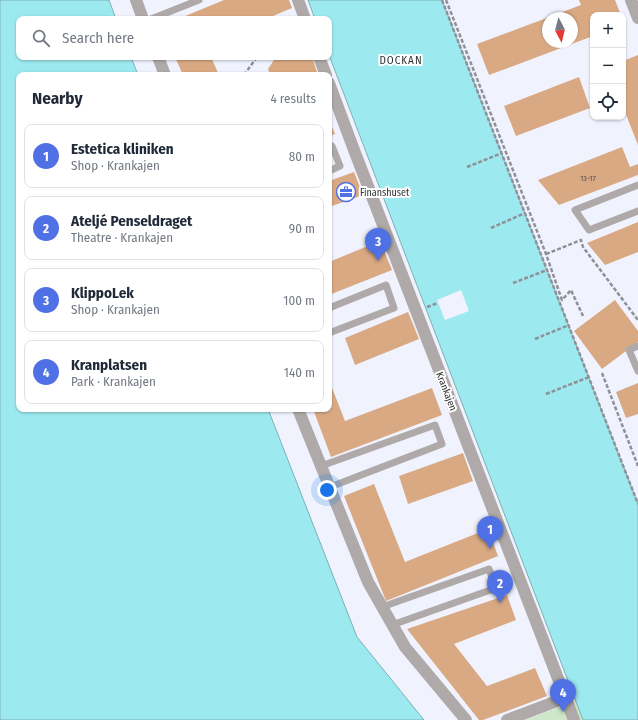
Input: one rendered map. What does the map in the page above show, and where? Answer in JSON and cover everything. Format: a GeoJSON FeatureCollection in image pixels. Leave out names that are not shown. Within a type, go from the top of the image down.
{"type":"FeatureCollection","features":[{"type":"Feature","properties":{"kind":"street"},"geometry":{"type":"LineString","coordinates":[[137,0],[142,16]]}},
{"type":"Feature","properties":{"kind":"street"},"geometry":{"type":"LineString","coordinates":[[298,0],[304,16]]}},
{"type":"Feature","properties":{"kind":"street"},"geometry":{"type":"LineString","coordinates":[[631,0],[638,18]]}},
{"type":"Feature","properties":{"kind":"street"},"geometry":{"type":"LineString","coordinates":[[159,60],[164,72]]}},
{"type":"Feature","properties":{"kind":"street"},"geometry":{"type":"LineString","coordinates":[[320,60],[325,72]]}},
{"type":"Feature","properties":{"kind":"street","name":"Krankajen"},"geometry":{"type":"LineString","coordinates":[[332,91],[574,720]]}},
{"type":"Feature","properties":{"kind":"street"},"geometry":{"type":"LineString","coordinates":[[299,412],[368,582],[405,647],[466,720]]}},
{"type":"Feature","properties":{"kind":"street"},"geometry":{"type":"LineString","coordinates":[[507,720],[565,698]]}},
{"type":"Feature","properties":{"kind":"lane"},"geometry":{"type":"LineString","coordinates":[[158,16],[198,0]]}},
{"type":"Feature","properties":{"kind":"lane"},"geometry":{"type":"LineString","coordinates":[[332,146],[340,166],[332,170]]}},
{"type":"Feature","properties":{"kind":"lane"},"geometry":{"type":"LineString","coordinates":[[638,185],[575,210],[589,230],[638,211]]}},
{"type":"Feature","properties":{"kind":"lane"},"geometry":{"type":"LineString","coordinates":[[332,307],[386,286],[394,308],[332,332]]}},
{"type":"Feature","properties":{"kind":"lane"},"geometry":{"type":"LineString","coordinates":[[638,346],[629,350],[638,371]]}},
{"type":"Feature","properties":{"kind":"lane"},"geometry":{"type":"LineString","coordinates":[[321,466],[435,425],[442,444],[330,487]]}},
{"type":"Feature","properties":{"kind":"lane"},"geometry":{"type":"LineString","coordinates":[[382,607],[489,569],[496,588],[392,625]]}},
{"type":"Feature","properties":{"kind":"path"},"geometry":{"type":"LineString","coordinates":[[442,0],[638,504]]}},
{"type":"Feature","properties":{"kind":"path"},"geometry":{"type":"LineString","coordinates":[[446,0],[546,254],[562,300],[571,290],[583,316]]}},
{"type":"Feature","properties":{"kind":"path"},"geometry":{"type":"LineString","coordinates":[[246,72],[255,60]]}},
{"type":"Feature","properties":{"kind":"path"},"geometry":{"type":"LineString","coordinates":[[467,167],[502,153]]}},
{"type":"Feature","properties":{"kind":"path"},"geometry":{"type":"LineString","coordinates":[[490,228],[525,213]]}},
{"type":"Feature","properties":{"kind":"path"},"geometry":{"type":"LineString","coordinates":[[546,254],[581,240],[583,247],[638,320]]}},
{"type":"Feature","properties":{"kind":"path"},"geometry":{"type":"LineString","coordinates":[[513,283],[547,270]]}},
{"type":"Feature","properties":{"kind":"path"},"geometry":{"type":"LineString","coordinates":[[426,308],[438,303]]}},
{"type":"Feature","properties":{"kind":"path"},"geometry":{"type":"LineString","coordinates":[[535,339],[569,325]]}},
{"type":"Feature","properties":{"kind":"path"},"geometry":{"type":"LineString","coordinates":[[602,373],[638,466]]}},
{"type":"Feature","properties":{"kind":"path"},"geometry":{"type":"LineString","coordinates":[[546,394],[589,377]]}},
{"type":"Feature","properties":{"kind":"green space"},"geometry":{"type":"Polygon","coordinates":[[[576,701],[583,720],[525,720],[576,701]]]}},
{"type":"Feature","properties":{"kind":"water"},"geometry":{"type":"Polygon","coordinates":[[[0,0],[109,0],[115,16],[16,16],[16,60],[132,60],[137,72],[16,72],[16,412],[269,412],[357,637],[424,720],[0,720],[0,0]]]}},
{"type":"Feature","properties":{"kind":"water"},"geometry":{"type":"Polygon","coordinates":[[[308,0],[442,0],[638,504],[638,720],[583,720],[331,60],[332,16],[314,16],[308,0]]]}},
{"type":"Feature","properties":{"kind":"pier"},"geometry":{"type":"Polygon","coordinates":[[[461,290],[469,311],[445,320],[437,300],[461,290]]]}},
{"type":"Feature","properties":{"kind":"building"},"geometry":{"type":"Polygon","coordinates":[[[224,0],[289,0],[292,8],[273,16],[185,16],[224,0]]]}},
{"type":"Feature","properties":{"kind":"building"},"geometry":{"type":"Polygon","coordinates":[[[579,0],[615,0],[620,12],[590,12],[590,37],[578,42],[578,12],[562,12],[581,5],[579,0]]]}},
{"type":"Feature","properties":{"kind":"building"},"geometry":{"type":"Polygon","coordinates":[[[542,20],[542,48],[561,48],[489,75],[477,44],[542,20]]]}},
{"type":"Feature","properties":{"kind":"building"},"geometry":{"type":"Polygon","coordinates":[[[638,55],[638,145],[626,115],[626,60],[638,55]]]}},
{"type":"Feature","properties":{"kind":"building"},"geometry":{"type":"Polygon","coordinates":[[[176,60],[212,60],[218,72],[182,72],[176,60]]]}},
{"type":"Feature","properties":{"kind":"building"},"geometry":{"type":"Polygon","coordinates":[[[274,60],[313,60],[317,72],[269,72],[268,69],[274,60]]]}},
{"type":"Feature","properties":{"kind":"building"},"geometry":{"type":"Polygon","coordinates":[[[579,77],[590,108],[516,136],[504,106],[579,77]]]}},
{"type":"Feature","properties":{"kind":"building"},"geometry":{"type":"Polygon","coordinates":[[[332,127],[335,134],[332,135],[332,127]]]}},
{"type":"Feature","properties":{"kind":"building"},"geometry":{"type":"Polygon","coordinates":[[[622,147],[630,167],[638,164],[638,175],[559,205],[538,180],[622,147]]]}},
{"type":"Feature","properties":{"kind":"building"},"geometry":{"type":"Polygon","coordinates":[[[354,172],[363,195],[332,206],[332,180],[354,172]]]}},
{"type":"Feature","properties":{"kind":"building"},"geometry":{"type":"Polygon","coordinates":[[[638,222],[638,252],[605,265],[587,243],[638,222]]]}},
{"type":"Feature","properties":{"kind":"building"},"geometry":{"type":"Polygon","coordinates":[[[380,241],[392,270],[332,294],[332,261],[380,241]]]}},
{"type":"Feature","properties":{"kind":"building"},"geometry":{"type":"Polygon","coordinates":[[[615,300],[638,331],[638,342],[602,369],[574,331],[615,300]]]}},
{"type":"Feature","properties":{"kind":"building"},"geometry":{"type":"Polygon","coordinates":[[[408,312],[419,339],[355,365],[345,338],[408,312]]]}},
{"type":"Feature","properties":{"kind":"building"},"geometry":{"type":"Polygon","coordinates":[[[638,383],[638,414],[626,418],[616,392],[638,383]]]}},
{"type":"Feature","properties":{"kind":"building"},"geometry":{"type":"Polygon","coordinates":[[[332,388],[345,421],[432,388],[442,415],[331,457],[314,412],[332,412],[332,388]]]}},
{"type":"Feature","properties":{"kind":"building"},"geometry":{"type":"Polygon","coordinates":[[[463,453],[473,481],[408,504],[399,476],[463,453]]]}},
{"type":"Feature","properties":{"kind":"building"},"geometry":{"type":"Polygon","coordinates":[[[374,484],[405,562],[488,529],[498,556],[386,601],[344,496],[374,484]]]}},
{"type":"Feature","properties":{"kind":"building"},"geometry":{"type":"Polygon","coordinates":[[[507,595],[516,620],[454,644],[487,686],[535,668],[547,696],[483,720],[479,720],[407,629],[507,595]]]}},
{"type":"Feature","properties":{"kind":"place","name":"Finanshuset"},"geometry":{"type":"Point","coordinates":[346,192]}},
{"type":"Feature","properties":{"kind":"place","name":"KlippoLek"},"geometry":{"type":"Point","coordinates":[378,261]}},
{"type":"Feature","properties":{"kind":"place","name":"Estetica kliniken"},"geometry":{"type":"Point","coordinates":[490,549]}},
{"type":"Feature","properties":{"kind":"place","name":"Ateljé Penseldraget"},"geometry":{"type":"Point","coordinates":[500,603]}},
{"type":"Feature","properties":{"kind":"place","name":"Kranplatsen"},"geometry":{"type":"Point","coordinates":[563,712]}},
{"type":"Feature","properties":{"kind":"district","name":"DOCKAN"},"geometry":{"type":"Point","coordinates":[401,60]}}]}
